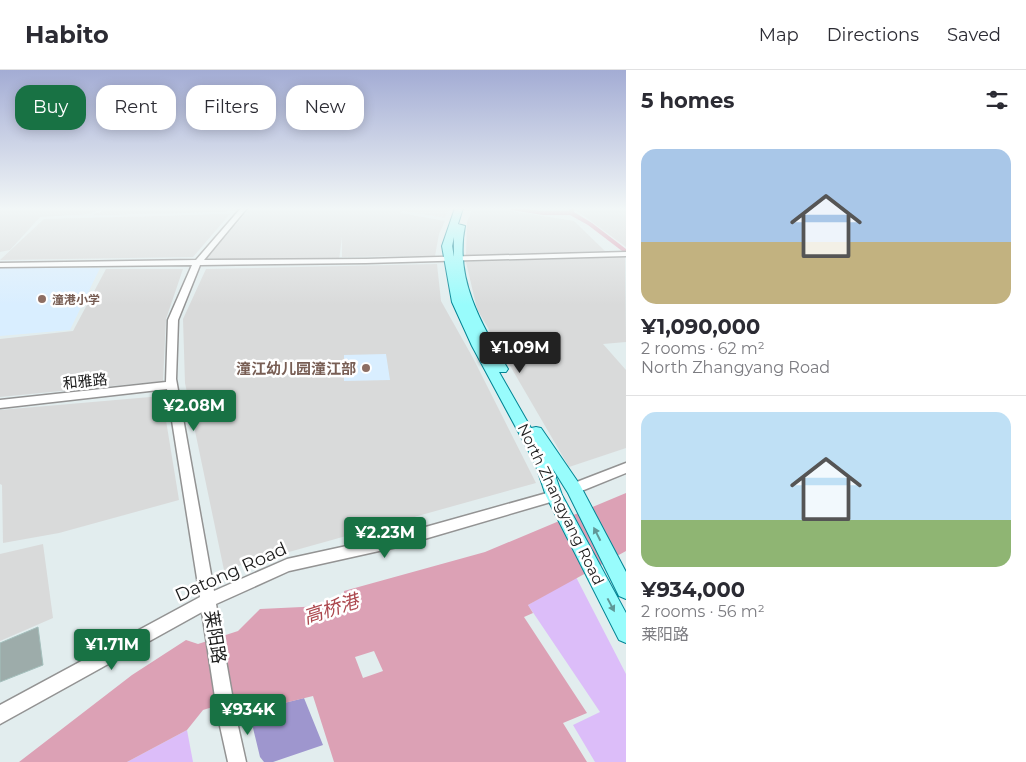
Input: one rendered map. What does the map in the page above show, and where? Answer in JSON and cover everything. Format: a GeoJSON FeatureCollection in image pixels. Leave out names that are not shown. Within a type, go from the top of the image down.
{"type":"FeatureCollection","features":[{"type":"Feature","properties":{"kind":"main road","name":"North Zhangyang Road"},"geometry":{"type":"LineString","coordinates":[[449,240],[447,246],[462,279],[470,310],[527,417],[574,489],[626,590]]}},
{"type":"Feature","properties":{"kind":"main road","name":"North Zhangyang Road"},"geometry":{"type":"LineString","coordinates":[[459,240],[454,259],[457,302],[478,346],[543,463],[554,496],[626,633]]}},
{"type":"Feature","properties":{"kind":"main road"},"geometry":{"type":"LineString","coordinates":[[554,496],[574,489]]}},
{"type":"Feature","properties":{"kind":"street","name":"莱阳路"},"geometry":{"type":"LineString","coordinates":[[217,240],[197,264],[173,320],[172,385],[227,717],[237,762]]}},
{"type":"Feature","properties":{"kind":"street"},"geometry":{"type":"LineString","coordinates":[[0,265],[197,264],[626,254]]}},
{"type":"Feature","properties":{"kind":"street","name":"和雅路"},"geometry":{"type":"LineString","coordinates":[[0,404],[172,385]]}},
{"type":"Feature","properties":{"kind":"street"},"geometry":{"type":"LineString","coordinates":[[574,489],[626,468]]}},
{"type":"Feature","properties":{"kind":"street","name":"Datong Road"},"geometry":{"type":"LineString","coordinates":[[0,714],[210,607],[287,565],[397,541],[554,496]]}},
{"type":"Feature","properties":{"kind":"shaded area"},"geometry":{"type":"Polygon","coordinates":[[[0,240],[19,240],[10,250],[0,252],[0,240]]]}},
{"type":"Feature","properties":{"kind":"shaded area"},"geometry":{"type":"Polygon","coordinates":[[[21,240],[207,240],[193,257],[0,260],[21,240]]]}},
{"type":"Feature","properties":{"kind":"shaded area"},"geometry":{"type":"Polygon","coordinates":[[[222,240],[342,240],[339,260],[268,261],[207,258],[222,240]]]}},
{"type":"Feature","properties":{"kind":"shaded area"},"geometry":{"type":"Polygon","coordinates":[[[342,240],[438,240],[435,256],[342,257],[342,240]]]}},
{"type":"Feature","properties":{"kind":"shaded area"},"geometry":{"type":"Polygon","coordinates":[[[466,240],[594,240],[605,251],[466,255],[466,240]]]}},
{"type":"Feature","properties":{"kind":"shaded area"},"geometry":{"type":"Polygon","coordinates":[[[617,240],[626,240],[626,247],[617,240]]]}},
{"type":"Feature","properties":{"kind":"shaded area"},"geometry":{"type":"Polygon","coordinates":[[[625,257],[626,342],[603,344],[626,370],[626,448],[569,467],[477,309],[466,262],[625,257]]]}},
{"type":"Feature","properties":{"kind":"shaded area"},"geometry":{"type":"Polygon","coordinates":[[[437,264],[441,301],[473,358],[536,483],[224,570],[185,383],[183,319],[206,269],[437,264]]]}},
{"type":"Feature","properties":{"kind":"shaded area","name":"潼港小学"},"geometry":{"type":"Polygon","coordinates":[[[0,268],[100,268],[70,330],[0,336],[0,268]]]}},
{"type":"Feature","properties":{"kind":"shaded area"},"geometry":{"type":"Polygon","coordinates":[[[106,269],[183,269],[166,319],[163,381],[0,397],[0,339],[73,331],[106,269]]]}},
{"type":"Feature","properties":{"kind":"shaded area","name":"潼江幼儿园潼江部"},"geometry":{"type":"Polygon","coordinates":[[[386,354],[390,380],[344,381],[344,355],[386,354]]]}},
{"type":"Feature","properties":{"kind":"shaded area"},"geometry":{"type":"Polygon","coordinates":[[[162,396],[179,500],[59,533],[3,543],[2,485],[0,484],[0,410],[162,396]]]}},
{"type":"Feature","properties":{"kind":"shaded area"},"geometry":{"type":"Polygon","coordinates":[[[43,544],[53,618],[0,641],[0,554],[43,544]]]}},
{"type":"Feature","properties":{"kind":"shaded area"},"geometry":{"type":"Polygon","coordinates":[[[576,577],[626,674],[626,762],[595,762],[573,725],[600,712],[528,605],[576,577]]]}},
{"type":"Feature","properties":{"kind":"shaded area"},"geometry":{"type":"Polygon","coordinates":[[[251,695],[276,705],[304,698],[323,745],[273,762],[264,762],[260,757],[247,703],[251,695]]]}},
{"type":"Feature","properties":{"kind":"shaded area"},"geometry":{"type":"Polygon","coordinates":[[[187,730],[193,762],[127,762],[187,730]]]}},
{"type":"Feature","properties":{"kind":"water","name":"高桥港"},"geometry":{"type":"Polygon","coordinates":[[[626,493],[626,551],[528,605],[533,613],[524,617],[587,713],[563,723],[587,762],[334,762],[313,696],[276,705],[251,695],[203,710],[187,730],[127,762],[19,762],[132,675],[186,640],[198,644],[238,631],[260,609],[344,605],[344,591],[485,552],[626,493]],[[374,651],[355,657],[363,678],[383,671],[374,651]]]}},
{"type":"Feature","properties":{"kind":"building"},"geometry":{"type":"Polygon","coordinates":[[[38,627],[43,665],[0,682],[0,643],[38,627]]]}},
{"type":"Feature","properties":{"kind":"waterway"},"geometry":{"type":"LineString","coordinates":[[611,240],[626,252]]}},
{"type":"Feature","properties":{"kind":"place","name":"潼港小学"},"geometry":{"type":"Point","coordinates":[42,299]}},
{"type":"Feature","properties":{"kind":"place","name":"潼江幼儿园潼江部"},"geometry":{"type":"Point","coordinates":[366,368]}}]}
